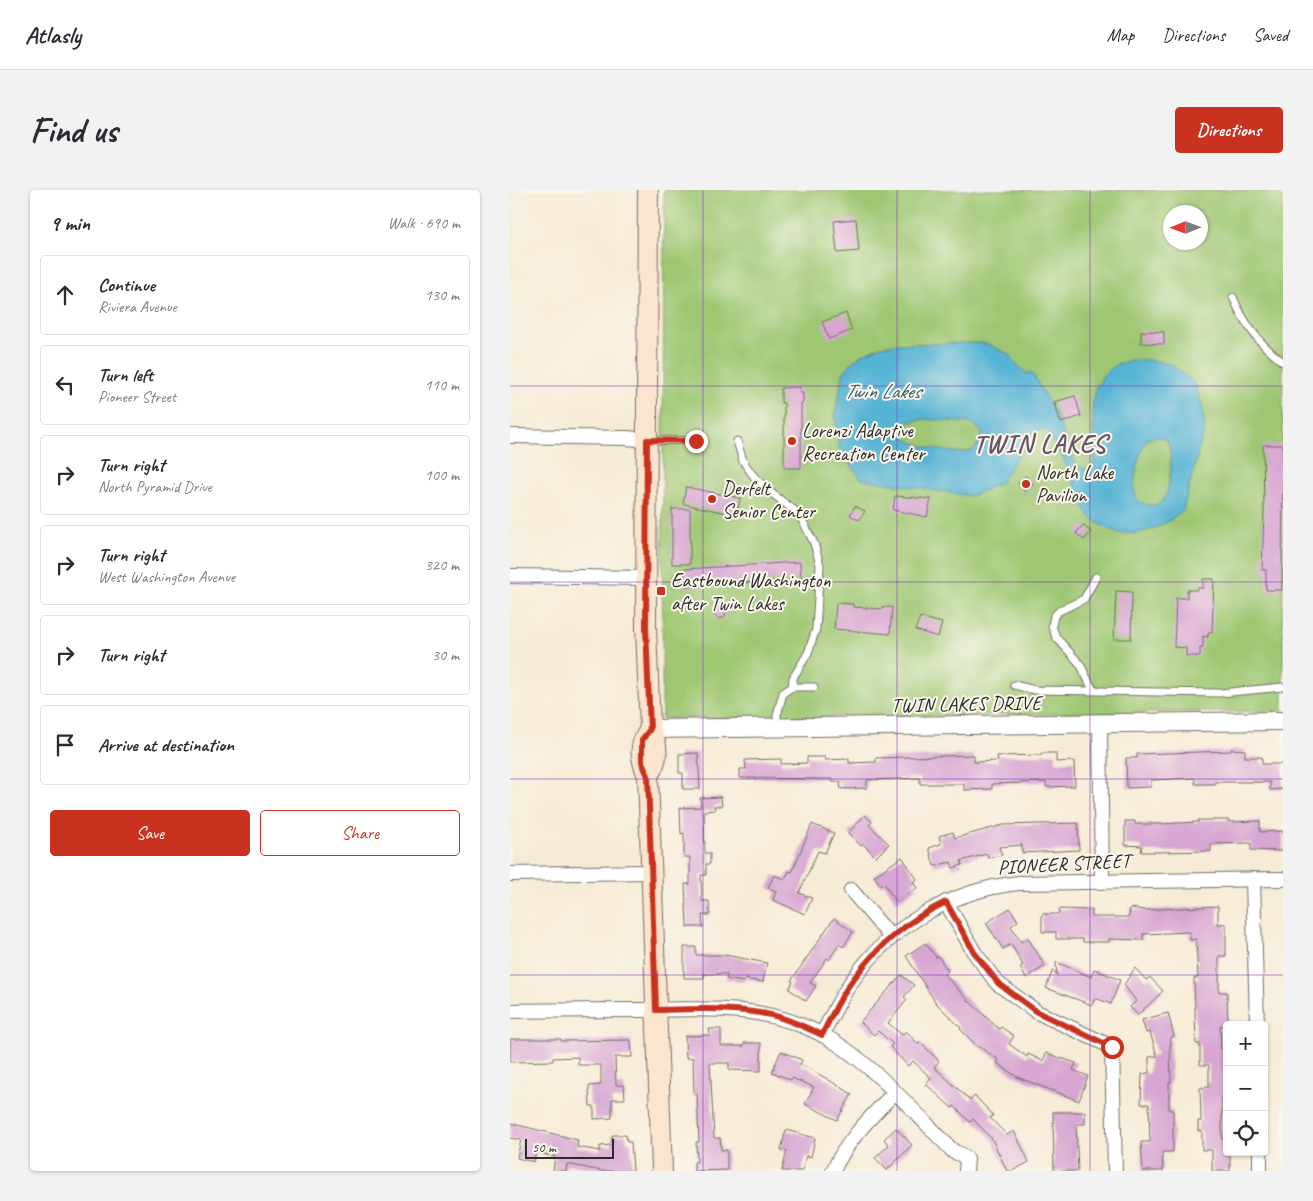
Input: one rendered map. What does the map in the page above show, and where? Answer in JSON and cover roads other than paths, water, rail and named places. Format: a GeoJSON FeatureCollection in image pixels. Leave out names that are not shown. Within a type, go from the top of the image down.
{"type":"FeatureCollection","features":[{"type":"Feature","properties":{"kind":"main road"},"geometry":{"type":"LineString","coordinates":[[648,190],[646,578],[650,729],[642,740],[642,762],[648,776],[662,1171]]}},
{"type":"Feature","properties":{"kind":"street"},"geometry":{"type":"LineString","coordinates":[[510,436],[647,440]]}},
{"type":"Feature","properties":{"kind":"street"},"geometry":{"type":"LineString","coordinates":[[510,576],[646,578]]}},
{"type":"Feature","properties":{"kind":"street","name":"TWIN LAKES DRIVE"},"geometry":{"type":"LineString","coordinates":[[650,729],[1283,721]]}},
{"type":"Feature","properties":{"kind":"street"},"geometry":{"type":"LineString","coordinates":[[1100,723],[1102,882]]}},
{"type":"Feature","properties":{"kind":"street"},"geometry":{"type":"LineString","coordinates":[[510,874],[651,872]]}},
{"type":"Feature","properties":{"kind":"street","name":"PIONEER STREET"},"geometry":{"type":"LineString","coordinates":[[822,1035],[852,980],[872,955],[891,937],[927,911],[946,902],[999,885],[1019,883],[1283,878]]}},
{"type":"Feature","properties":{"kind":"street"},"geometry":{"type":"LineString","coordinates":[[1253,879],[1257,1021]]}},
{"type":"Feature","properties":{"kind":"street"},"geometry":{"type":"LineString","coordinates":[[851,890],[891,937]]}},
{"type":"Feature","properties":{"kind":"street"},"geometry":{"type":"LineString","coordinates":[[946,902],[974,952],[998,983],[1037,1012],[1112,1047],[1115,1171]]}},
{"type":"Feature","properties":{"kind":"street"},"geometry":{"type":"LineString","coordinates":[[510,1011],[722,1008],[773,1016],[798,1024],[822,1035],[861,1062],[954,1152],[960,1154],[966,1165]]}},
{"type":"Feature","properties":{"kind":"street"},"geometry":{"type":"LineString","coordinates":[[833,1171],[845,1148],[854,1136],[894,1093]]}},
{"type":"Feature","properties":{"kind":"street"},"geometry":{"type":"LineString","coordinates":[[1260,1156],[1260,1171]]}},
{"type":"Feature","properties":{"kind":"lane"},"geometry":{"type":"LineString","coordinates":[[1233,297],[1246,325],[1269,352],[1283,362]]}},
{"type":"Feature","properties":{"kind":"lane"},"geometry":{"type":"LineString","coordinates":[[647,440],[696,441]]}},
{"type":"Feature","properties":{"kind":"lane"},"geometry":{"type":"LineString","coordinates":[[737,441],[742,461],[752,474],[765,488],[799,514],[814,542],[820,564],[816,629],[808,653],[793,678],[792,687]]}},
{"type":"Feature","properties":{"kind":"lane"},"geometry":{"type":"LineString","coordinates":[[1093,690],[1080,664],[1056,637],[1052,626],[1054,616],[1059,611],[1084,599],[1096,577]]}},
{"type":"Feature","properties":{"kind":"lane"},"geometry":{"type":"LineString","coordinates":[[1014,685],[1035,690],[1220,694],[1283,687]]}},
{"type":"Feature","properties":{"kind":"lane"},"geometry":{"type":"LineString","coordinates":[[777,728],[777,716],[783,693],[792,687],[814,687]]}},
{"type":"Feature","properties":{"kind":"water","name":"Twin Lakes"},"geometry":{"type":"Polygon","coordinates":[[[982,343],[1011,355],[1012,360],[1026,373],[1032,373],[1056,415],[1076,464],[1084,468],[1091,468],[1094,463],[1093,404],[1096,387],[1105,373],[1117,364],[1131,360],[1148,360],[1171,364],[1195,384],[1202,405],[1205,426],[1183,510],[1169,521],[1153,529],[1133,534],[1119,533],[1106,528],[1087,513],[1063,458],[1047,430],[1034,431],[1000,483],[971,496],[861,479],[839,448],[835,415],[843,374],[852,362],[865,353],[881,346],[896,344],[982,343]],[[924,419],[909,422],[904,431],[906,439],[928,447],[956,452],[970,451],[977,446],[982,432],[972,423],[924,419]],[[1157,437],[1148,439],[1144,445],[1139,458],[1134,488],[1139,501],[1150,505],[1156,505],[1162,501],[1168,489],[1171,471],[1167,441],[1157,437]]]}},
{"type":"Feature","properties":{"kind":"place","name":"Lorenzi Adaptive Recreation Center"},"geometry":{"type":"Point","coordinates":[792,441]}},
{"type":"Feature","properties":{"kind":"place","name":"North Lake Pavilion"},"geometry":{"type":"Point","coordinates":[1026,484]}},
{"type":"Feature","properties":{"kind":"place","name":"Derfelt Senior Center"},"geometry":{"type":"Point","coordinates":[712,499]}},
{"type":"Feature","properties":{"kind":"place","name":"Eastbound Washington after Twin Lakes"},"geometry":{"type":"Point","coordinates":[661,591]}},
{"type":"Feature","properties":{"kind":"district","name":"TWIN LAKES"},"geometry":{"type":"Point","coordinates":[1040,444]}}]}
